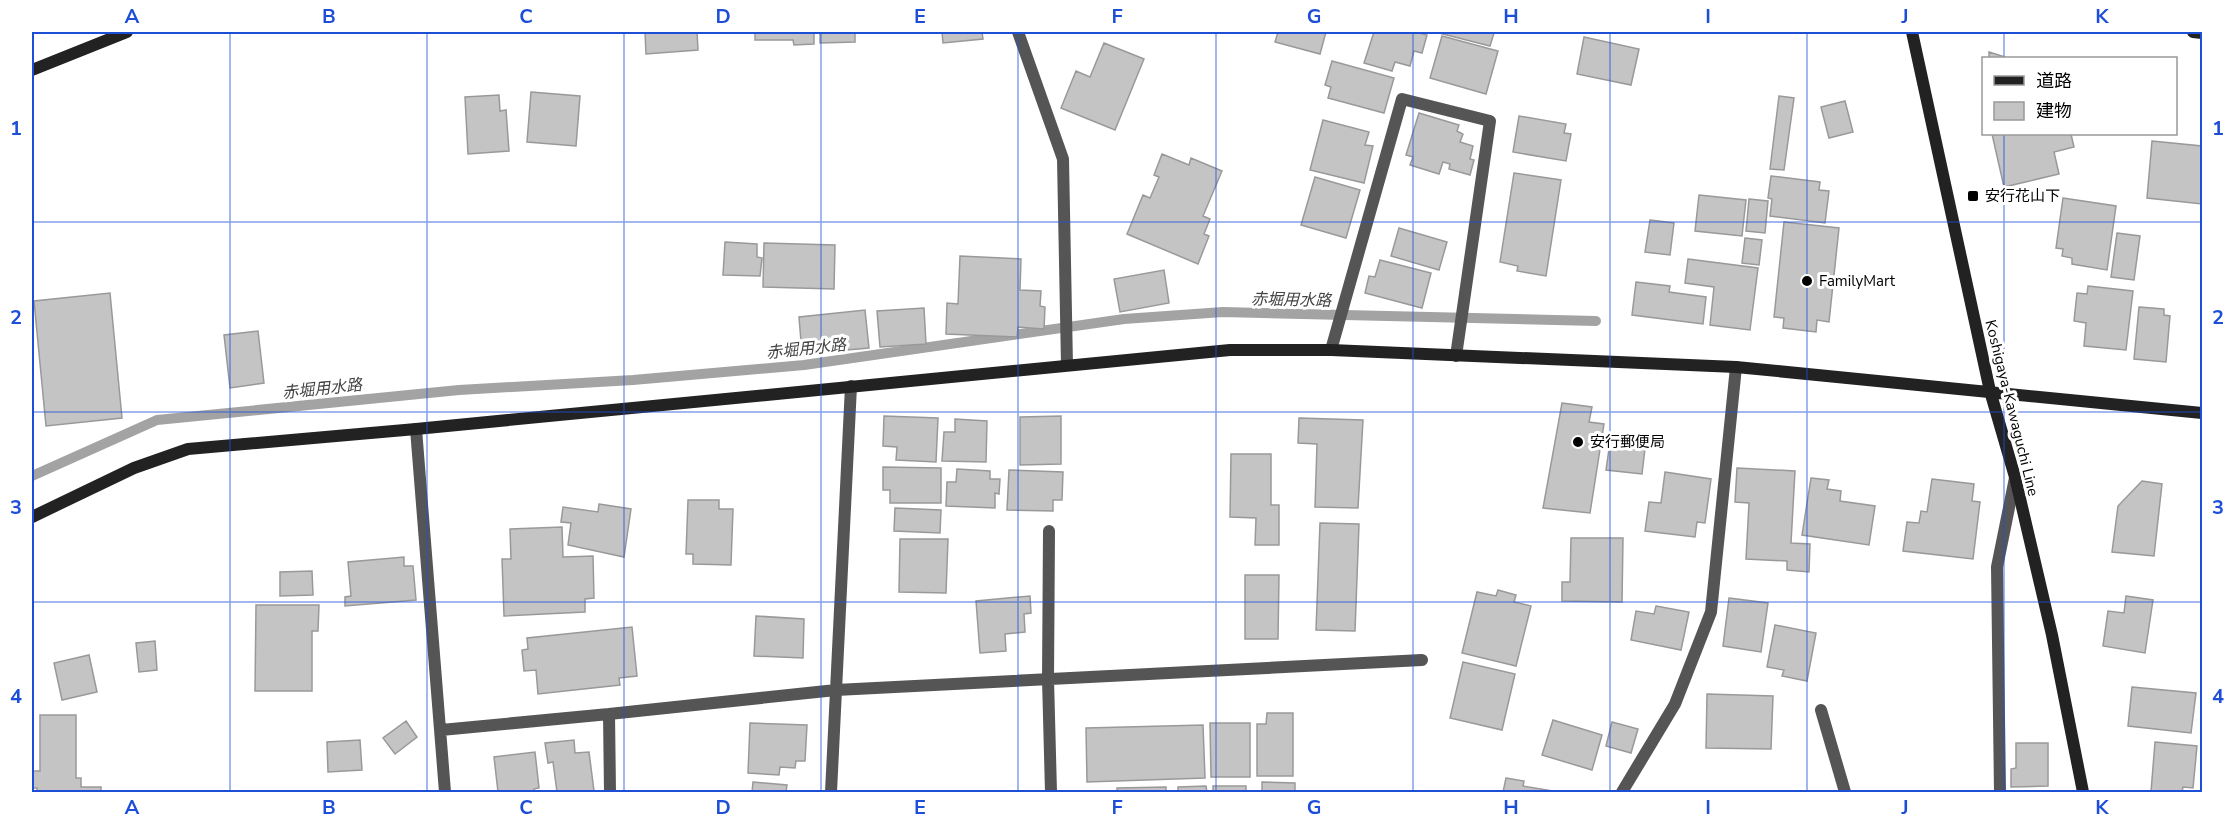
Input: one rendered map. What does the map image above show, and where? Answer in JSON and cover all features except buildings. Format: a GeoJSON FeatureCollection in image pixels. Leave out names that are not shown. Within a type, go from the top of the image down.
{"type":"FeatureCollection","features":[{"type":"Feature","properties":{"kind":"street"},"geometry":{"type":"LineString","coordinates":[[32,70],[127,32]]}},
{"type":"Feature","properties":{"kind":"street"},"geometry":{"type":"LineString","coordinates":[[1018,32],[1063,159],[1067,359]]}},
{"type":"Feature","properties":{"kind":"street","name":"Koshigaya-Kawaguchi Line"},"geometry":{"type":"LineString","coordinates":[[1912,32],[1989,392],[2015,477],[2052,635],[2083,792]]}},
{"type":"Feature","properties":{"kind":"street"},"geometry":{"type":"LineString","coordinates":[[2193,32],[2202,33]]}},
{"type":"Feature","properties":{"kind":"street"},"geometry":{"type":"LineString","coordinates":[[1331,350],[1402,99],[1490,121],[1456,356]]}},
{"type":"Feature","properties":{"kind":"street"},"geometry":{"type":"LineString","coordinates":[[32,517],[134,468],[188,448],[416,429],[851,386],[1067,359],[1230,350],[1331,350],[1736,367],[2202,413]]}},
{"type":"Feature","properties":{"kind":"street"},"geometry":{"type":"LineString","coordinates":[[1622,792],[1675,704],[1711,612],[1736,367]]}},
{"type":"Feature","properties":{"kind":"street"},"geometry":{"type":"LineString","coordinates":[[831,792],[851,386]]}},
{"type":"Feature","properties":{"kind":"street"},"geometry":{"type":"LineString","coordinates":[[416,429],[445,792]]}},
{"type":"Feature","properties":{"kind":"street"},"geometry":{"type":"LineString","coordinates":[[2000,792],[1997,567],[2015,477]]}},
{"type":"Feature","properties":{"kind":"street"},"geometry":{"type":"LineString","coordinates":[[1049,531],[1048,679],[1051,792]]}},
{"type":"Feature","properties":{"kind":"street"},"geometry":{"type":"LineString","coordinates":[[441,730],[836,690],[1422,660]]}},
{"type":"Feature","properties":{"kind":"street"},"geometry":{"type":"LineString","coordinates":[[1821,710],[1845,792]]}},
{"type":"Feature","properties":{"kind":"street"},"geometry":{"type":"LineString","coordinates":[[609,714],[610,792]]}},
{"type":"Feature","properties":{"kind":"waterway","name":"赤堀用水路"},"geometry":{"type":"LineString","coordinates":[[32,476],[157,420],[459,390],[633,380],[804,365],[1124,319],[1223,312],[1596,321]]}},
{"type":"Feature","properties":{"kind":"place","name":"安行花山下"},"geometry":{"type":"Point","coordinates":[1973,196]}},
{"type":"Feature","properties":{"kind":"place","name":"FamilyMart"},"geometry":{"type":"Point","coordinates":[1807,281]}},
{"type":"Feature","properties":{"kind":"place","name":"安行郵便局"},"geometry":{"type":"Point","coordinates":[1578,442]}}]}
